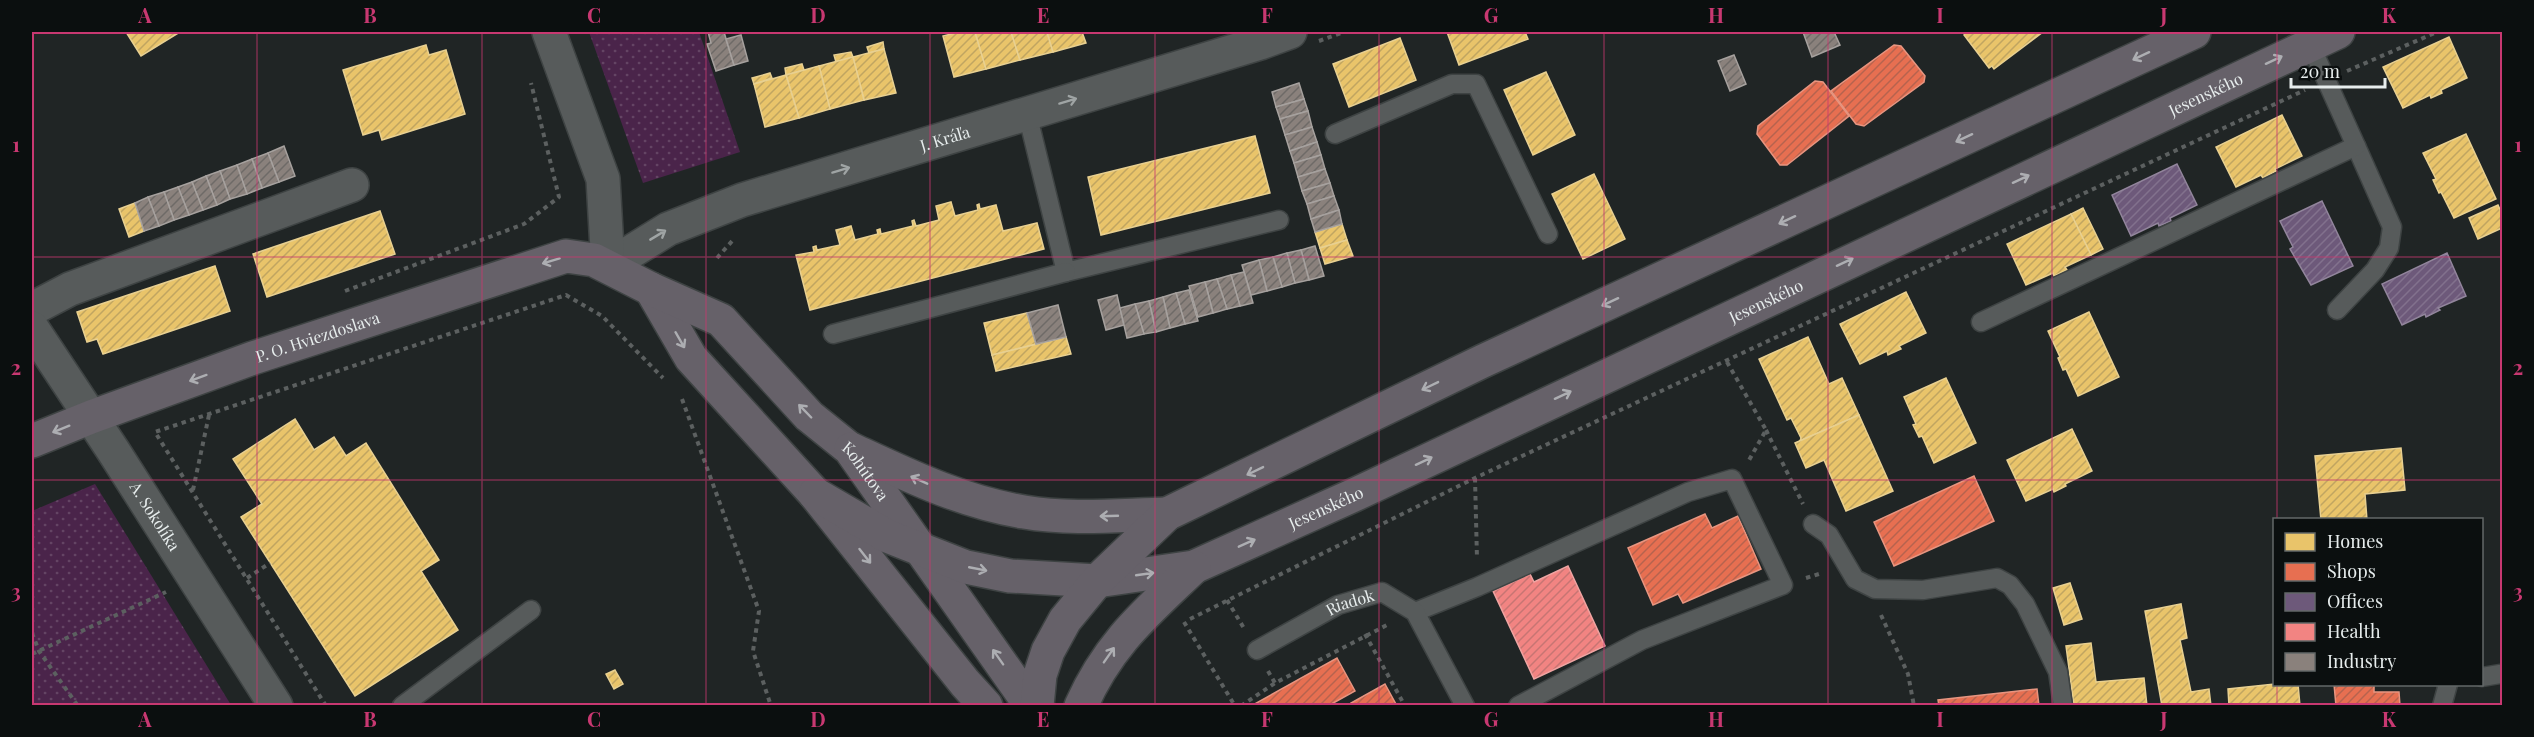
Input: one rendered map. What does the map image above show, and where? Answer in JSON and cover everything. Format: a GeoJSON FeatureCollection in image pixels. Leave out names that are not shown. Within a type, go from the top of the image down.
{"type":"FeatureCollection","features":[{"type":"Feature","properties":{"kind":"main road"},"geometry":{"type":"LineString","coordinates":[[1036,705],[1040,675],[1048,651],[1065,620],[1096,581],[1167,513],[1483,361],[2194,32]]}},
{"type":"Feature","properties":{"kind":"main road","name":"Jesenského"},"geometry":{"type":"LineString","coordinates":[[815,494],[887,536],[922,551],[966,567],[1010,576],[1096,581],[1194,567],[1354,495],[2324,38]]}},
{"type":"Feature","properties":{"kind":"main road","name":"P. O. Hviezdoslava"},"geometry":{"type":"LineString","coordinates":[[32,441],[91,417],[264,355],[566,256],[594,260],[608,266]]}},
{"type":"Feature","properties":{"kind":"main road","name":"Kohútova"},"geometry":{"type":"LineString","coordinates":[[608,266],[651,289],[722,320],[809,416],[850,449],[1031,705]]}},
{"type":"Feature","properties":{"kind":"main road"},"geometry":{"type":"LineString","coordinates":[[651,289],[691,358],[815,494],[965,682],[986,705]]}},
{"type":"Feature","properties":{"kind":"main road"},"geometry":{"type":"LineString","coordinates":[[850,449],[927,484],[975,501],[1024,512],[1075,517],[1167,513]]}},
{"type":"Feature","properties":{"kind":"main road","name":"Jesenského"},"geometry":{"type":"LineString","coordinates":[[1081,705],[1091,683],[1121,637],[1194,567]]}},
{"type":"Feature","properties":{"kind":"street"},"geometry":{"type":"LineString","coordinates":[[549,32],[603,179],[608,266]]}},
{"type":"Feature","properties":{"kind":"street","name":"J. Kráľa"},"geometry":{"type":"LineString","coordinates":[[608,266],[668,229],[742,200],[1290,32]]}},
{"type":"Feature","properties":{"kind":"street"},"geometry":{"type":"LineString","coordinates":[[32,309],[70,289],[352,185]]}},
{"type":"Feature","properties":{"kind":"street","name":"A. Sokolíka"},"geometry":{"type":"LineString","coordinates":[[32,328],[276,705]]}},
{"type":"Feature","properties":{"kind":"lane"},"geometry":{"type":"LineString","coordinates":[[2324,38],[2326,80],[2392,227],[2389,248],[2380,263],[2337,310]]}},
{"type":"Feature","properties":{"kind":"lane"},"geometry":{"type":"LineString","coordinates":[[1335,134],[1452,84],[1476,84],[1548,234]]}},
{"type":"Feature","properties":{"kind":"lane"},"geometry":{"type":"LineString","coordinates":[[1027,113],[1066,272]]}},
{"type":"Feature","properties":{"kind":"lane"},"geometry":{"type":"LineString","coordinates":[[1981,322],[2356,146]]}},
{"type":"Feature","properties":{"kind":"lane"},"geometry":{"type":"LineString","coordinates":[[832,334],[1066,272],[1278,220]]}},
{"type":"Feature","properties":{"kind":"lane"},"geometry":{"type":"LineString","coordinates":[[1465,705],[1415,612],[1477,587],[1688,492],[1732,478],[1783,585],[1641,640],[1518,705]]}},
{"type":"Feature","properties":{"kind":"lane"},"geometry":{"type":"LineString","coordinates":[[1813,524],[1829,535],[1855,579],[1875,589],[1923,590],[1997,578],[2010,585],[2025,604],[2058,672],[2063,705]]}},
{"type":"Feature","properties":{"kind":"lane","name":"Riadok"},"geometry":{"type":"LineString","coordinates":[[1257,651],[1338,605],[1382,592],[1415,612]]}},
{"type":"Feature","properties":{"kind":"lane"},"geometry":{"type":"LineString","coordinates":[[402,705],[531,610]]}},
{"type":"Feature","properties":{"kind":"lane"},"geometry":{"type":"LineString","coordinates":[[2483,677],[2500,674]]}},
{"type":"Feature","properties":{"kind":"lane"},"geometry":{"type":"LineString","coordinates":[[2442,705],[2447,686]]}},
{"type":"Feature","properties":{"kind":"path"},"geometry":{"type":"LineString","coordinates":[[1175,630],[1184,622],[1475,478],[2326,80],[2437,32]]}},
{"type":"Feature","properties":{"kind":"path"},"geometry":{"type":"LineString","coordinates":[[341,292],[524,224],[559,197],[528,73]]}},
{"type":"Feature","properties":{"kind":"path"},"geometry":{"type":"LineString","coordinates":[[327,705],[155,432],[566,295],[602,316],[666,381]]}},
{"type":"Feature","properties":{"kind":"path"},"geometry":{"type":"LineString","coordinates":[[1727,362],[1766,430],[1813,524],[1825,572]]}},
{"type":"Feature","properties":{"kind":"path"},"geometry":{"type":"LineString","coordinates":[[689,405],[681,397],[759,611],[753,651],[771,705]]}},
{"type":"Feature","properties":{"kind":"path"},"geometry":{"type":"LineString","coordinates":[[192,491],[209,414]]}},
{"type":"Feature","properties":{"kind":"path"},"geometry":{"type":"LineString","coordinates":[[1732,478],[1746,465],[1766,430]]}},
{"type":"Feature","properties":{"kind":"path"},"geometry":{"type":"LineString","coordinates":[[1475,478],[1477,587]]}},
{"type":"Feature","properties":{"kind":"path"},"geometry":{"type":"LineString","coordinates":[[246,578],[270,563]]}},
{"type":"Feature","properties":{"kind":"path"},"geometry":{"type":"LineString","coordinates":[[32,654],[169,591]]}},
{"type":"Feature","properties":{"kind":"path"},"geometry":{"type":"LineString","coordinates":[[1878,609],[1908,674],[1914,705]]}},
{"type":"Feature","properties":{"kind":"path"},"geometry":{"type":"LineString","coordinates":[[1184,622],[1235,705]]}},
{"type":"Feature","properties":{"kind":"path"},"geometry":{"type":"LineString","coordinates":[[32,633],[39,651],[78,705]]}},
{"type":"Feature","properties":{"kind":"path"},"geometry":{"type":"LineString","coordinates":[[1240,705],[1275,683],[1365,634],[1405,705]]}},
{"type":"Feature","properties":{"kind":"shaded area"},"geometry":{"type":"Polygon","coordinates":[[[589,32],[699,32],[740,152],[643,183],[589,32]]]}},
{"type":"Feature","properties":{"kind":"shaded area"},"geometry":{"type":"Polygon","coordinates":[[[95,484],[231,705],[32,705],[32,511],[95,484]]]}},
{"type":"Feature","properties":{"kind":"building: Homes"},"geometry":{"type":"Polygon","coordinates":[[[126,32],[180,32],[141,56],[126,32]]]}},
{"type":"Feature","properties":{"kind":"building: Homes"},"geometry":{"type":"Polygon","coordinates":[[[959,32],[975,32],[986,69],[954,77],[943,36],[959,32]]]}},
{"type":"Feature","properties":{"kind":"building: Homes"},"geometry":{"type":"Polygon","coordinates":[[[975,32],[1011,32],[1020,60],[986,69],[975,32]]]}},
{"type":"Feature","properties":{"kind":"building: Homes"},"geometry":{"type":"Polygon","coordinates":[[[1011,32],[1047,32],[1053,52],[1020,60],[1011,32]]]}},
{"type":"Feature","properties":{"kind":"building: Homes"},"geometry":{"type":"Polygon","coordinates":[[[1047,32],[1082,32],[1086,43],[1053,52],[1047,32]]]}},
{"type":"Feature","properties":{"kind":"building: Homes"},"geometry":{"type":"Polygon","coordinates":[[[1447,32],[1525,32],[1528,39],[1459,65],[1447,32]]]}},
{"type":"Feature","properties":{"kind":"building: Homes"},"geometry":{"type":"Polygon","coordinates":[[[1966,32],[2043,32],[1994,69],[1992,66],[1989,68],[1964,35],[1966,32]]]}},
{"type":"Feature","properties":{"kind":"building: Homes"},"geometry":{"type":"Polygon","coordinates":[[[2449,37],[2467,78],[2441,90],[2442,93],[2431,98],[2430,95],[2403,108],[2383,67],[2449,37]]]}},
{"type":"Feature","properties":{"kind":"building: Homes"},"geometry":{"type":"Polygon","coordinates":[[[1400,38],[1416,80],[1349,107],[1333,64],[1400,38]]]}},
{"type":"Feature","properties":{"kind":"building: Homes"},"geometry":{"type":"Polygon","coordinates":[[[883,42],[884,49],[869,53],[867,47],[883,42]]]}},
{"type":"Feature","properties":{"kind":"building: Homes"},"geometry":{"type":"Polygon","coordinates":[[[426,45],[429,55],[446,50],[465,114],[382,140],[379,130],[363,135],[343,70],[426,45]]]}},
{"type":"Feature","properties":{"kind":"building: Homes"},"geometry":{"type":"Polygon","coordinates":[[[884,49],[896,93],[864,100],[853,57],[884,49]]]}},
{"type":"Feature","properties":{"kind":"building: Homes"},"geometry":{"type":"Polygon","coordinates":[[[851,52],[853,57],[836,62],[834,55],[851,52]]]}},
{"type":"Feature","properties":{"kind":"building: Homes"},"geometry":{"type":"Polygon","coordinates":[[[853,57],[864,100],[830,109],[819,66],[853,57]]]}},
{"type":"Feature","properties":{"kind":"building: Homes"},"geometry":{"type":"Polygon","coordinates":[[[802,64],[804,70],[786,75],[785,68],[802,64]]]}},
{"type":"Feature","properties":{"kind":"building: Homes"},"geometry":{"type":"Polygon","coordinates":[[[819,66],[830,109],[799,118],[786,75],[819,66]]]}},
{"type":"Feature","properties":{"kind":"building: Homes"},"geometry":{"type":"Polygon","coordinates":[[[1546,72],[1575,135],[1533,155],[1504,90],[1546,72]]]}},
{"type":"Feature","properties":{"kind":"building: Homes"},"geometry":{"type":"Polygon","coordinates":[[[770,73],[772,78],[754,84],[752,78],[770,73]]]}},
{"type":"Feature","properties":{"kind":"building: Homes"},"geometry":{"type":"Polygon","coordinates":[[[786,75],[799,118],[765,127],[754,84],[786,75]]]}},
{"type":"Feature","properties":{"kind":"building: Homes"},"geometry":{"type":"Polygon","coordinates":[[[2282,115],[2302,156],[2275,169],[2276,171],[2263,178],[2261,175],[2236,187],[2216,147],[2282,115]]]}},
{"type":"Feature","properties":{"kind":"building: Homes"},"geometry":{"type":"Polygon","coordinates":[[[2466,134],[2496,199],[2454,218],[2441,192],[2439,193],[2433,180],[2436,179],[2423,153],[2466,134]]]}},
{"type":"Feature","properties":{"kind":"building: Homes"},"geometry":{"type":"Polygon","coordinates":[[[1255,136],[1270,193],[1101,235],[1088,177],[1255,136]]]}},
{"type":"Feature","properties":{"kind":"building: Homes"},"geometry":{"type":"Polygon","coordinates":[[[1594,174],[1625,239],[1583,259],[1552,194],[1594,174]]]}},
{"type":"Feature","properties":{"kind":"building: Homes"},"geometry":{"type":"Polygon","coordinates":[[[951,202],[955,216],[978,210],[977,205],[979,204],[980,209],[996,205],[1003,231],[1037,223],[1044,249],[810,310],[796,255],[814,252],[813,247],[816,246],[817,250],[840,245],[836,230],[851,226],[855,240],[878,234],[877,230],[880,229],[881,234],[913,226],[912,221],[914,220],[916,226],[939,220],[936,206],[951,202]]]}},
{"type":"Feature","properties":{"kind":"building: Homes"},"geometry":{"type":"Polygon","coordinates":[[[135,203],[144,231],[129,237],[119,209],[135,203]]]}},
{"type":"Feature","properties":{"kind":"building: Homes"},"geometry":{"type":"Polygon","coordinates":[[[2498,205],[2502,214],[2502,228],[2478,239],[2469,218],[2498,205]]]}},
{"type":"Feature","properties":{"kind":"building: Homes"},"geometry":{"type":"Polygon","coordinates":[[[2083,208],[2103,249],[2091,255],[2071,214],[2083,208]]]}},
{"type":"Feature","properties":{"kind":"building: Homes"},"geometry":{"type":"Polygon","coordinates":[[[380,211],[395,254],[267,297],[253,254],[380,211]]]}},
{"type":"Feature","properties":{"kind":"building: Homes"},"geometry":{"type":"Polygon","coordinates":[[[2071,214],[2091,255],[2065,267],[2067,270],[2054,276],[2053,273],[2026,285],[2007,244],[2071,214]]]}},
{"type":"Feature","properties":{"kind":"building: Homes"},"geometry":{"type":"Polygon","coordinates":[[[1342,224],[1347,240],[1320,248],[1315,232],[1342,224]]]}},
{"type":"Feature","properties":{"kind":"building: Homes"},"geometry":{"type":"Polygon","coordinates":[[[1347,240],[1353,256],[1325,264],[1320,248],[1347,240]]]}},
{"type":"Feature","properties":{"kind":"building: Homes"},"geometry":{"type":"Polygon","coordinates":[[[215,266],[230,311],[103,354],[97,339],[87,342],[77,312],[215,266]]]}},
{"type":"Feature","properties":{"kind":"building: Homes"},"geometry":{"type":"Polygon","coordinates":[[[1906,292],[1926,333],[1899,346],[1901,349],[1888,355],[1887,351],[1860,364],[1840,324],[1906,292]]]}},
{"type":"Feature","properties":{"kind":"building: Homes"},"geometry":{"type":"Polygon","coordinates":[[[2089,312],[2119,377],[2078,396],[2066,369],[2063,370],[2058,358],[2060,357],[2048,331],[2089,312]]]}},
{"type":"Feature","properties":{"kind":"building: Homes"},"geometry":{"type":"Polygon","coordinates":[[[1027,313],[1036,344],[992,355],[984,323],[1027,313]]]}},
{"type":"Feature","properties":{"kind":"building: Homes"},"geometry":{"type":"Polygon","coordinates":[[[1066,337],[1071,354],[996,371],[992,355],[1066,337]]]}},
{"type":"Feature","properties":{"kind":"building: Homes"},"geometry":{"type":"Polygon","coordinates":[[[1808,337],[1829,384],[1842,378],[1859,415],[1800,441],[1801,438],[1791,418],[1787,420],[1759,359],[1808,337]]]}},
{"type":"Feature","properties":{"kind":"building: Homes"},"geometry":{"type":"Polygon","coordinates":[[[1946,378],[1976,443],[1934,463],[1922,436],[1919,437],[1913,425],[1916,424],[1904,397],[1946,378]]]}},
{"type":"Feature","properties":{"kind":"building: Homes"},"geometry":{"type":"Polygon","coordinates":[[[1859,415],[1893,491],[1846,511],[1824,460],[1806,468],[1795,443],[1859,415]]]}},
{"type":"Feature","properties":{"kind":"building: Homes"},"geometry":{"type":"Polygon","coordinates":[[[295,419],[314,450],[334,437],[346,456],[366,443],[439,560],[421,571],[458,630],[355,696],[241,517],[262,504],[233,459],[295,419]]]}},
{"type":"Feature","properties":{"kind":"building: Homes"},"geometry":{"type":"Polygon","coordinates":[[[2072,429],[2092,471],[2054,492],[2053,489],[2026,501],[2007,460],[2072,429]]]}},
{"type":"Feature","properties":{"kind":"building: Homes"},"geometry":{"type":"Polygon","coordinates":[[[2401,448],[2405,490],[2365,494],[2367,518],[2321,518],[2315,456],[2401,448]]]}},
{"type":"Feature","properties":{"kind":"building: Homes"},"geometry":{"type":"Polygon","coordinates":[[[2070,583],[2082,619],[2064,625],[2053,588],[2070,583]]]}},
{"type":"Feature","properties":{"kind":"building: Homes"},"geometry":{"type":"Polygon","coordinates":[[[2181,604],[2187,638],[2180,640],[2191,692],[2209,689],[2211,706],[2162,706],[2145,611],[2181,604]]]}},
{"type":"Feature","properties":{"kind":"building: Homes"},"geometry":{"type":"Polygon","coordinates":[[[2091,643],[2096,682],[2144,678],[2147,706],[2074,706],[2066,646],[2091,643]]]}},
{"type":"Feature","properties":{"kind":"building: Homes"},"geometry":{"type":"Polygon","coordinates":[[[615,670],[623,684],[614,689],[606,674],[615,670]]]}},
{"type":"Feature","properties":{"kind":"building: Homes"},"geometry":{"type":"Polygon","coordinates":[[[2273,684],[2298,686],[2300,706],[2229,706],[2228,689],[2273,684]]]}},
{"type":"Feature","properties":{"kind":"building: Shops"},"geometry":{"type":"Polygon","coordinates":[[[1894,45],[1901,46],[1925,76],[1924,82],[1864,126],[1856,124],[1831,91],[1894,45]]]}},
{"type":"Feature","properties":{"kind":"building: Shops"},"geometry":{"type":"Polygon","coordinates":[[[1815,81],[1823,82],[1849,116],[1787,165],[1780,165],[1757,134],[1758,126],[1815,81]]]}},
{"type":"Feature","properties":{"kind":"building: Shops"},"geometry":{"type":"Polygon","coordinates":[[[1974,476],[1994,521],[1894,566],[1874,522],[1974,476]]]}},
{"type":"Feature","properties":{"kind":"building: Shops"},"geometry":{"type":"Polygon","coordinates":[[[1705,514],[1712,528],[1738,516],[1761,569],[1683,603],[1678,594],[1653,605],[1628,548],[1705,514]]]}},
{"type":"Feature","properties":{"kind":"building: Shops"},"geometry":{"type":"Polygon","coordinates":[[[1337,658],[1355,691],[1328,706],[1251,706],[1337,658]]]}},
{"type":"Feature","properties":{"kind":"building: Shops"},"geometry":{"type":"Polygon","coordinates":[[[1385,684],[1397,706],[1353,706],[1351,703],[1385,684]]]}},
{"type":"Feature","properties":{"kind":"building: Shops"},"geometry":{"type":"Polygon","coordinates":[[[2334,686],[2374,686],[2374,692],[2399,692],[2400,706],[2336,706],[2334,686]]]}},
{"type":"Feature","properties":{"kind":"building: Shops"},"geometry":{"type":"Polygon","coordinates":[[[2037,689],[2039,706],[1939,706],[1938,700],[2037,689]]]}},
{"type":"Feature","properties":{"kind":"building: Offices"},"geometry":{"type":"Polygon","coordinates":[[[2177,164],[2197,205],[2170,218],[2171,221],[2159,226],[2158,223],[2131,236],[2112,195],[2177,164]]]}},
{"type":"Feature","properties":{"kind":"building: Offices"},"geometry":{"type":"Polygon","coordinates":[[[2322,201],[2353,266],[2311,285],[2290,249],[2293,247],[2280,221],[2322,201]]]}},
{"type":"Feature","properties":{"kind":"building: Offices"},"geometry":{"type":"Polygon","coordinates":[[[2447,253],[2466,296],[2438,308],[2440,310],[2426,317],[2425,314],[2402,325],[2382,284],[2447,253]]]}},
{"type":"Feature","properties":{"kind":"building: Health"},"geometry":{"type":"Polygon","coordinates":[[[1568,566],[1605,646],[1534,679],[1493,591],[1530,574],[1534,582],[1568,566]]]}},
{"type":"Feature","properties":{"kind":"building: Industry"},"geometry":{"type":"Polygon","coordinates":[[[708,32],[724,32],[734,65],[716,71],[707,44],[711,43],[708,32]]]}},
{"type":"Feature","properties":{"kind":"building: Industry"},"geometry":{"type":"Polygon","coordinates":[[[1803,32],[1834,32],[1840,45],[1812,57],[1803,32]]]}},
{"type":"Feature","properties":{"kind":"building: Industry"},"geometry":{"type":"Polygon","coordinates":[[[741,35],[748,61],[734,65],[726,39],[741,35]]]}},
{"type":"Feature","properties":{"kind":"building: Industry"},"geometry":{"type":"Polygon","coordinates":[[[1734,55],[1746,84],[1730,91],[1718,61],[1734,55]]]}},
{"type":"Feature","properties":{"kind":"building: Industry"},"geometry":{"type":"Polygon","coordinates":[[[1299,83],[1304,99],[1276,107],[1272,92],[1299,83]]]}},
{"type":"Feature","properties":{"kind":"building: Industry"},"geometry":{"type":"Polygon","coordinates":[[[1304,99],[1308,111],[1280,119],[1276,107],[1304,99]]]}},
{"type":"Feature","properties":{"kind":"building: Industry"},"geometry":{"type":"Polygon","coordinates":[[[1308,111],[1312,127],[1285,135],[1280,119],[1308,111]]]}},
{"type":"Feature","properties":{"kind":"building: Industry"},"geometry":{"type":"Polygon","coordinates":[[[1312,127],[1317,142],[1290,151],[1285,135],[1312,127]]]}},
{"type":"Feature","properties":{"kind":"building: Industry"},"geometry":{"type":"Polygon","coordinates":[[[1317,142],[1321,155],[1294,163],[1290,151],[1317,142]]]}},
{"type":"Feature","properties":{"kind":"building: Industry"},"geometry":{"type":"Polygon","coordinates":[[[284,146],[295,176],[279,182],[268,153],[284,146]]]}},
{"type":"Feature","properties":{"kind":"building: Industry"},"geometry":{"type":"Polygon","coordinates":[[[268,153],[279,182],[262,188],[252,159],[268,153]]]}},
{"type":"Feature","properties":{"kind":"building: Industry"},"geometry":{"type":"Polygon","coordinates":[[[1321,155],[1325,169],[1298,177],[1294,163],[1321,155]]]}},
{"type":"Feature","properties":{"kind":"building: Industry"},"geometry":{"type":"Polygon","coordinates":[[[252,159],[262,188],[247,194],[237,165],[252,159]]]}},
{"type":"Feature","properties":{"kind":"building: Industry"},"geometry":{"type":"Polygon","coordinates":[[[237,165],[247,194],[230,199],[220,171],[237,165]]]}},
{"type":"Feature","properties":{"kind":"building: Industry"},"geometry":{"type":"Polygon","coordinates":[[[1325,169],[1330,183],[1302,191],[1298,177],[1325,169]]]}},
{"type":"Feature","properties":{"kind":"building: Industry"},"geometry":{"type":"Polygon","coordinates":[[[220,171],[230,199],[217,205],[206,176],[220,171]]]}},
{"type":"Feature","properties":{"kind":"building: Industry"},"geometry":{"type":"Polygon","coordinates":[[[206,176],[217,205],[203,210],[192,182],[206,176]]]}},
{"type":"Feature","properties":{"kind":"building: Industry"},"geometry":{"type":"Polygon","coordinates":[[[192,182],[203,210],[189,215],[178,187],[192,182]]]}},
{"type":"Feature","properties":{"kind":"building: Industry"},"geometry":{"type":"Polygon","coordinates":[[[1330,183],[1334,196],[1307,204],[1302,191],[1330,183]]]}},
{"type":"Feature","properties":{"kind":"building: Industry"},"geometry":{"type":"Polygon","coordinates":[[[178,187],[189,215],[174,220],[164,192],[178,187]]]}},
{"type":"Feature","properties":{"kind":"building: Industry"},"geometry":{"type":"Polygon","coordinates":[[[164,192],[174,220],[159,226],[148,197],[164,192]]]}},
{"type":"Feature","properties":{"kind":"building: Industry"},"geometry":{"type":"Polygon","coordinates":[[[1334,196],[1339,210],[1311,219],[1307,204],[1334,196]]]}},
{"type":"Feature","properties":{"kind":"building: Industry"},"geometry":{"type":"Polygon","coordinates":[[[148,197],[159,226],[144,231],[135,203],[148,197]]]}},
{"type":"Feature","properties":{"kind":"building: Industry"},"geometry":{"type":"Polygon","coordinates":[[[1339,210],[1342,224],[1315,232],[1311,219],[1339,210]]]}},
{"type":"Feature","properties":{"kind":"building: Industry"},"geometry":{"type":"Polygon","coordinates":[[[1315,246],[1324,276],[1309,280],[1301,250],[1315,246]]]}},
{"type":"Feature","properties":{"kind":"building: Industry"},"geometry":{"type":"Polygon","coordinates":[[[1301,250],[1309,280],[1295,283],[1287,253],[1301,250]]]}},
{"type":"Feature","properties":{"kind":"building: Industry"},"geometry":{"type":"Polygon","coordinates":[[[1287,253],[1295,283],[1282,287],[1273,257],[1287,253]]]}},
{"type":"Feature","properties":{"kind":"building: Industry"},"geometry":{"type":"Polygon","coordinates":[[[1273,257],[1282,287],[1267,291],[1259,260],[1273,257]]]}},
{"type":"Feature","properties":{"kind":"building: Industry"},"geometry":{"type":"Polygon","coordinates":[[[1259,260],[1267,291],[1251,295],[1242,265],[1259,260]]]}},
{"type":"Feature","properties":{"kind":"building: Industry"},"geometry":{"type":"Polygon","coordinates":[[[1244,272],[1253,303],[1240,306],[1231,275],[1244,272]]]}},
{"type":"Feature","properties":{"kind":"building: Industry"},"geometry":{"type":"Polygon","coordinates":[[[1231,275],[1240,306],[1227,309],[1217,279],[1231,275]]]}},
{"type":"Feature","properties":{"kind":"building: Industry"},"geometry":{"type":"Polygon","coordinates":[[[1217,279],[1227,309],[1213,313],[1205,282],[1217,279]]]}},
{"type":"Feature","properties":{"kind":"building: Industry"},"geometry":{"type":"Polygon","coordinates":[[[1205,282],[1213,313],[1198,317],[1189,286],[1205,282]]]}},
{"type":"Feature","properties":{"kind":"building: Industry"},"geometry":{"type":"Polygon","coordinates":[[[1189,290],[1198,321],[1185,324],[1176,293],[1189,290]]]}},
{"type":"Feature","properties":{"kind":"building: Industry"},"geometry":{"type":"Polygon","coordinates":[[[1176,293],[1185,324],[1170,328],[1163,297],[1176,293]]]}},
{"type":"Feature","properties":{"kind":"building: Industry"},"geometry":{"type":"Polygon","coordinates":[[[1117,295],[1124,325],[1106,330],[1098,300],[1117,295]]]}},
{"type":"Feature","properties":{"kind":"building: Industry"},"geometry":{"type":"Polygon","coordinates":[[[1163,297],[1170,328],[1156,332],[1149,301],[1163,297]]]}},
{"type":"Feature","properties":{"kind":"building: Industry"},"geometry":{"type":"Polygon","coordinates":[[[1149,301],[1156,332],[1144,334],[1135,304],[1149,301]]]}},
{"type":"Feature","properties":{"kind":"building: Industry"},"geometry":{"type":"Polygon","coordinates":[[[1135,304],[1144,334],[1127,338],[1120,308],[1135,304]]]}},
{"type":"Feature","properties":{"kind":"building: Industry"},"geometry":{"type":"Polygon","coordinates":[[[1058,305],[1066,337],[1036,344],[1027,313],[1058,305]]]}}]}
